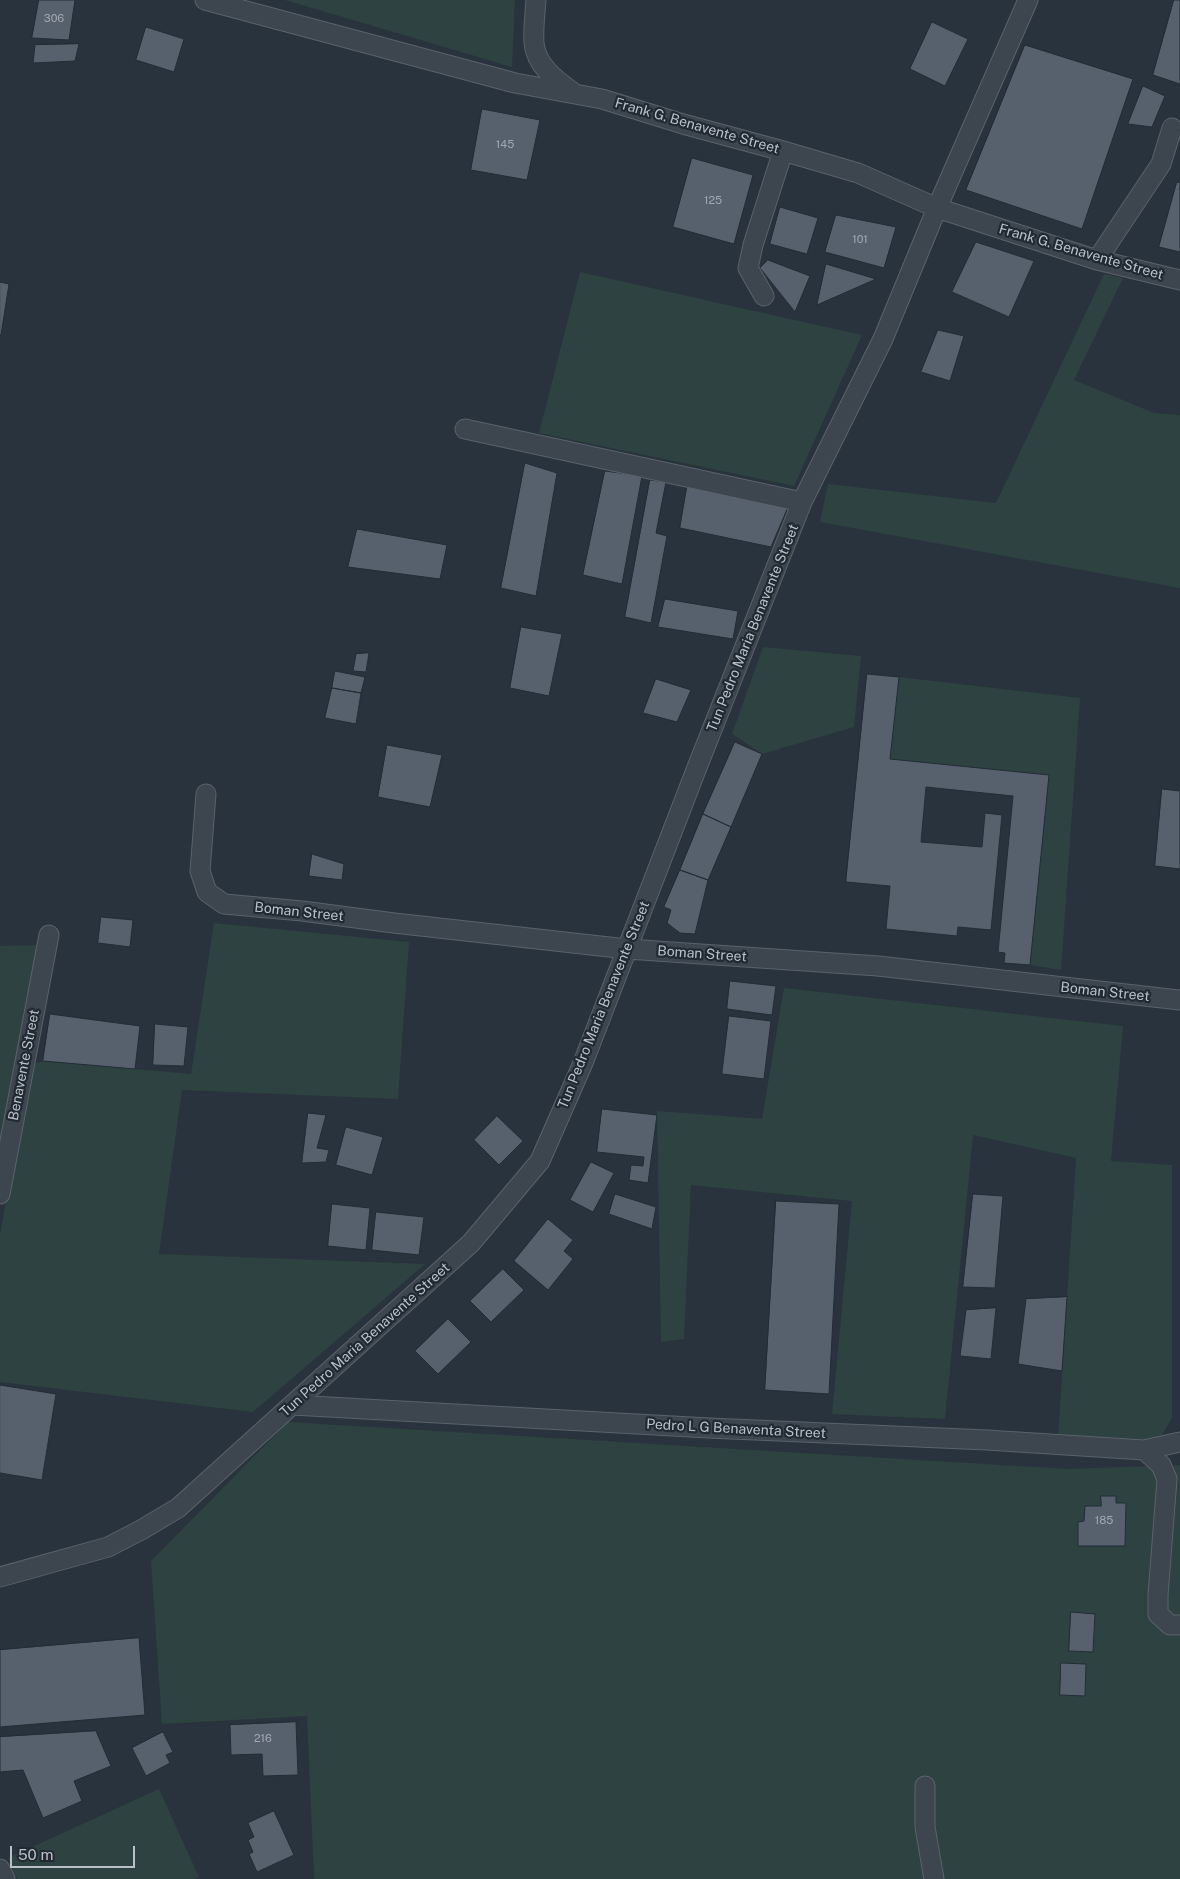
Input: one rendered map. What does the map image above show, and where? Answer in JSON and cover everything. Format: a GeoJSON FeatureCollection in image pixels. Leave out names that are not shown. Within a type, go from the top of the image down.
{"type":"FeatureCollection","features":[{"type":"Feature","properties":{"kind":"street","name":"Frank G. Benavente Street"},"geometry":{"type":"LineString","coordinates":[[205,0],[515,83],[602,99],[683,124],[858,173],[937,208],[1097,260],[1180,280]]}},
{"type":"Feature","properties":{"kind":"street"},"geometry":{"type":"LineString","coordinates":[[536,0],[534,44],[539,58],[546,70],[556,80],[577,95]]}},
{"type":"Feature","properties":{"kind":"street","name":"Tun Pedro Maria Benavente Street"},"geometry":{"type":"LineString","coordinates":[[0,1577],[108,1547],[178,1508],[471,1244],[540,1161],[583,1063],[802,502],[883,339],[895,306],[1028,0]]}},
{"type":"Feature","properties":{"kind":"street"},"geometry":{"type":"LineString","coordinates":[[1097,260],[1161,164],[1172,128]]}},
{"type":"Feature","properties":{"kind":"street"},"geometry":{"type":"LineString","coordinates":[[764,296],[748,268],[753,245],[783,151]]}},
{"type":"Feature","properties":{"kind":"street"},"geometry":{"type":"LineString","coordinates":[[465,429],[802,502]]}},
{"type":"Feature","properties":{"kind":"street","name":"Boman Street"},"geometry":{"type":"LineString","coordinates":[[206,794],[200,871],[207,892],[224,904],[302,911],[627,949],[878,966],[1180,1000]]}},
{"type":"Feature","properties":{"kind":"street","name":"Benavente Street"},"geometry":{"type":"LineString","coordinates":[[0,1194],[48,935]]}},
{"type":"Feature","properties":{"kind":"street","name":"Pedro L G Benaventa Street"},"geometry":{"type":"LineString","coordinates":[[292,1405],[709,1428],[987,1440],[1144,1450],[1180,1442]]}},
{"type":"Feature","properties":{"kind":"street"},"geometry":{"type":"LineString","coordinates":[[1144,1450],[1161,1465],[1167,1479],[1158,1614],[1170,1625],[1180,1625]]}},
{"type":"Feature","properties":{"kind":"street"},"geometry":{"type":"LineString","coordinates":[[925,1786],[925,1827],[934,1879]]}},
{"type":"Feature","properties":{"kind":"street"},"geometry":{"type":"LineString","coordinates":[[0,1869],[5,1879]]}},
{"type":"Feature","properties":{"kind":"green space"},"geometry":{"type":"Polygon","coordinates":[[[285,0],[515,0],[512,67],[285,0]]]}},
{"type":"Feature","properties":{"kind":"green space"},"geometry":{"type":"Polygon","coordinates":[[[580,272],[862,335],[794,486],[539,433],[580,272]]]}},
{"type":"Feature","properties":{"kind":"green space"},"geometry":{"type":"Polygon","coordinates":[[[1104,274],[1123,278],[1074,380],[1154,413],[1180,415],[1180,588],[820,522],[828,484],[996,503],[1104,274]]]}},
{"type":"Feature","properties":{"kind":"green space"},"geometry":{"type":"Polygon","coordinates":[[[763,647],[861,656],[854,727],[762,754],[732,734],[763,647]]]}},
{"type":"Feature","properties":{"kind":"green space"},"geometry":{"type":"Polygon","coordinates":[[[899,677],[1080,698],[1061,970],[1030,965],[1049,775],[890,759],[899,677]]]}},
{"type":"Feature","properties":{"kind":"green space"},"geometry":{"type":"Polygon","coordinates":[[[214,923],[409,942],[398,1099],[182,1090],[159,1254],[425,1264],[253,1412],[0,1382],[0,1235],[29,1066],[43,1061],[191,1074],[214,923]]]}},
{"type":"Feature","properties":{"kind":"green space"},"geometry":{"type":"Polygon","coordinates":[[[38,945],[0,1159],[0,946],[38,945]]]}},
{"type":"Feature","properties":{"kind":"green space"},"geometry":{"type":"Polygon","coordinates":[[[784,988],[1123,1026],[1111,1161],[1172,1165],[1172,1418],[1159,1440],[1058,1437],[1076,1158],[973,1135],[945,1419],[832,1414],[852,1201],[691,1185],[684,1339],[661,1342],[657,1111],[762,1119],[784,988]]]}},
{"type":"Feature","properties":{"kind":"green space"},"geometry":{"type":"Polygon","coordinates":[[[288,1422],[1068,1469],[1180,1465],[1180,1879],[314,1879],[307,1716],[162,1724],[151,1561],[288,1422]]]}},
{"type":"Feature","properties":{"kind":"green space"},"geometry":{"type":"Polygon","coordinates":[[[159,1789],[199,1877],[194,1879],[17,1879],[8,1858],[159,1789]]]}},
{"type":"Feature","properties":{"kind":"building"},"geometry":{"type":"Polygon","coordinates":[[[39,0],[75,0],[69,40],[32,38],[39,0]]]}},
{"type":"Feature","properties":{"kind":"building"},"geometry":{"type":"Polygon","coordinates":[[[1174,0],[1180,0],[1180,84],[1153,75],[1174,0]]]}},
{"type":"Feature","properties":{"kind":"building"},"geometry":{"type":"Polygon","coordinates":[[[932,22],[968,39],[945,86],[910,69],[932,22]]]}},
{"type":"Feature","properties":{"kind":"building"},"geometry":{"type":"Polygon","coordinates":[[[146,27],[184,39],[174,72],[136,60],[146,27]]]}},
{"type":"Feature","properties":{"kind":"building"},"geometry":{"type":"Polygon","coordinates":[[[79,44],[75,61],[33,63],[35,45],[79,44]]]}},
{"type":"Feature","properties":{"kind":"building"},"geometry":{"type":"Polygon","coordinates":[[[1025,45],[1133,79],[1082,229],[966,190],[1025,45]]]}},
{"type":"Feature","properties":{"kind":"building"},"geometry":{"type":"Polygon","coordinates":[[[1143,86],[1165,96],[1152,127],[1128,124],[1143,86]]]}},
{"type":"Feature","properties":{"kind":"building"},"geometry":{"type":"Polygon","coordinates":[[[482,109],[540,120],[527,180],[471,170],[482,109]]]}},
{"type":"Feature","properties":{"kind":"building"},"geometry":{"type":"Polygon","coordinates":[[[692,158],[753,175],[734,244],[673,227],[692,158]]]}},
{"type":"Feature","properties":{"kind":"building"},"geometry":{"type":"Polygon","coordinates":[[[1177,182],[1180,183],[1180,252],[1159,247],[1177,182]]]}},
{"type":"Feature","properties":{"kind":"building"},"geometry":{"type":"Polygon","coordinates":[[[780,207],[818,218],[807,254],[770,244],[780,207]]]}},
{"type":"Feature","properties":{"kind":"building"},"geometry":{"type":"Polygon","coordinates":[[[836,215],[896,227],[884,268],[825,252],[836,215]]]}},
{"type":"Feature","properties":{"kind":"building"},"geometry":{"type":"Polygon","coordinates":[[[976,242],[1034,261],[1009,317],[952,292],[976,242]]]}},
{"type":"Feature","properties":{"kind":"building"},"geometry":{"type":"Polygon","coordinates":[[[768,260],[810,276],[795,312],[760,268],[768,260]]]}},
{"type":"Feature","properties":{"kind":"building"},"geometry":{"type":"Polygon","coordinates":[[[826,264],[876,279],[817,305],[826,264]]]}},
{"type":"Feature","properties":{"kind":"building"},"geometry":{"type":"Polygon","coordinates":[[[0,282],[9,284],[1,335],[0,335],[0,282]]]}},
{"type":"Feature","properties":{"kind":"building"},"geometry":{"type":"Polygon","coordinates":[[[938,330],[964,336],[950,381],[921,372],[938,330]]]}},
{"type":"Feature","properties":{"kind":"building"},"geometry":{"type":"Polygon","coordinates":[[[525,463],[557,473],[536,596],[501,588],[525,463]]]}},
{"type":"Feature","properties":{"kind":"building"},"geometry":{"type":"Polygon","coordinates":[[[605,471],[642,476],[622,584],[583,575],[605,471]]]}},
{"type":"Feature","properties":{"kind":"building"},"geometry":{"type":"Polygon","coordinates":[[[650,480],[666,482],[656,533],[667,536],[651,623],[625,617],[650,480]]]}},
{"type":"Feature","properties":{"kind":"building"},"geometry":{"type":"Polygon","coordinates":[[[687,487],[788,507],[771,547],[680,528],[687,487]]]}},
{"type":"Feature","properties":{"kind":"building"},"geometry":{"type":"Polygon","coordinates":[[[357,529],[447,545],[440,579],[348,567],[357,529]]]}},
{"type":"Feature","properties":{"kind":"building"},"geometry":{"type":"Polygon","coordinates":[[[665,599],[738,611],[733,639],[658,627],[665,599]]]}},
{"type":"Feature","properties":{"kind":"building"},"geometry":{"type":"Polygon","coordinates":[[[521,627],[562,634],[549,696],[510,688],[521,627]]]}},
{"type":"Feature","properties":{"kind":"building"},"geometry":{"type":"Polygon","coordinates":[[[369,653],[366,672],[353,671],[356,654],[369,653]]]}},
{"type":"Feature","properties":{"kind":"building"},"geometry":{"type":"Polygon","coordinates":[[[335,671],[365,677],[361,693],[332,688],[335,671]]]}},
{"type":"Feature","properties":{"kind":"building"},"geometry":{"type":"Polygon","coordinates":[[[867,674],[899,677],[890,759],[1049,775],[1030,965],[1004,963],[1005,953],[998,952],[1013,796],[926,787],[921,842],[982,847],[985,813],[1002,815],[991,930],[958,927],[957,936],[886,929],[890,886],[846,882],[867,674]]]}},
{"type":"Feature","properties":{"kind":"building"},"geometry":{"type":"Polygon","coordinates":[[[656,679],[691,690],[677,722],[643,713],[656,679]]]}},
{"type":"Feature","properties":{"kind":"building"},"geometry":{"type":"Polygon","coordinates":[[[332,688],[361,693],[356,724],[325,718],[332,688]]]}},
{"type":"Feature","properties":{"kind":"building"},"geometry":{"type":"Polygon","coordinates":[[[735,742],[762,754],[731,827],[703,814],[735,742]]]}},
{"type":"Feature","properties":{"kind":"building"},"geometry":{"type":"Polygon","coordinates":[[[387,745],[442,755],[430,807],[378,797],[387,745]]]}},
{"type":"Feature","properties":{"kind":"building"},"geometry":{"type":"Polygon","coordinates":[[[1162,789],[1180,791],[1180,869],[1155,866],[1162,789]]]}},
{"type":"Feature","properties":{"kind":"building"},"geometry":{"type":"Polygon","coordinates":[[[703,814],[731,827],[708,880],[680,870],[703,814]]]}},
{"type":"Feature","properties":{"kind":"building"},"geometry":{"type":"Polygon","coordinates":[[[312,854],[344,864],[342,880],[309,876],[312,854]]]}},
{"type":"Feature","properties":{"kind":"building"},"geometry":{"type":"Polygon","coordinates":[[[680,870],[708,880],[695,934],[680,933],[667,923],[671,910],[664,907],[680,870]]]}},
{"type":"Feature","properties":{"kind":"building"},"geometry":{"type":"Polygon","coordinates":[[[101,917],[133,920],[130,947],[98,943],[101,917]]]}},
{"type":"Feature","properties":{"kind":"building"},"geometry":{"type":"Polygon","coordinates":[[[730,981],[776,986],[772,1015],[727,1009],[730,981]]]}},
{"type":"Feature","properties":{"kind":"building"},"geometry":{"type":"Polygon","coordinates":[[[50,1014],[140,1026],[135,1069],[43,1061],[50,1014]]]}},
{"type":"Feature","properties":{"kind":"building"},"geometry":{"type":"Polygon","coordinates":[[[729,1016],[771,1021],[764,1079],[722,1074],[729,1016]]]}},
{"type":"Feature","properties":{"kind":"building"},"geometry":{"type":"Polygon","coordinates":[[[155,1024],[188,1027],[184,1066],[153,1065],[155,1024]]]}},
{"type":"Feature","properties":{"kind":"building"},"geometry":{"type":"Polygon","coordinates":[[[602,1109],[657,1115],[648,1183],[629,1180],[631,1165],[643,1166],[644,1157],[597,1152],[602,1109]]]}},
{"type":"Feature","properties":{"kind":"building"},"geometry":{"type":"Polygon","coordinates":[[[308,1113],[326,1115],[317,1148],[329,1150],[326,1162],[302,1163],[308,1113]]]}},
{"type":"Feature","properties":{"kind":"building"},"geometry":{"type":"Polygon","coordinates":[[[497,1116],[523,1141],[499,1165],[474,1140],[497,1116]]]}},
{"type":"Feature","properties":{"kind":"building"},"geometry":{"type":"Polygon","coordinates":[[[346,1127],[383,1137],[372,1175],[336,1165],[346,1127]]]}},
{"type":"Feature","properties":{"kind":"building"},"geometry":{"type":"Polygon","coordinates":[[[591,1162],[614,1173],[593,1212],[570,1200],[591,1162]]]}},
{"type":"Feature","properties":{"kind":"building"},"geometry":{"type":"Polygon","coordinates":[[[615,1194],[656,1207],[652,1229],[609,1214],[615,1194]]]}},
{"type":"Feature","properties":{"kind":"building"},"geometry":{"type":"Polygon","coordinates":[[[973,1194],[1003,1196],[995,1288],[963,1287],[973,1194]]]}},
{"type":"Feature","properties":{"kind":"building"},"geometry":{"type":"Polygon","coordinates":[[[776,1201],[839,1204],[829,1394],[765,1390],[776,1201]]]}},
{"type":"Feature","properties":{"kind":"building"},"geometry":{"type":"Polygon","coordinates":[[[332,1204],[370,1208],[366,1250],[328,1246],[332,1204]]]}},
{"type":"Feature","properties":{"kind":"building"},"geometry":{"type":"Polygon","coordinates":[[[376,1212],[424,1217],[419,1255],[372,1250],[376,1212]]]}},
{"type":"Feature","properties":{"kind":"building"},"geometry":{"type":"Polygon","coordinates":[[[548,1219],[573,1240],[564,1251],[573,1259],[548,1290],[514,1261],[548,1219]]]}},
{"type":"Feature","properties":{"kind":"building"},"geometry":{"type":"Polygon","coordinates":[[[503,1269],[524,1290],[491,1322],[470,1301],[503,1269]]]}},
{"type":"Feature","properties":{"kind":"building"},"geometry":{"type":"Polygon","coordinates":[[[1067,1297],[1062,1371],[1018,1364],[1026,1299],[1067,1297]]]}},
{"type":"Feature","properties":{"kind":"building"},"geometry":{"type":"Polygon","coordinates":[[[996,1308],[991,1359],[960,1356],[966,1310],[996,1308]]]}},
{"type":"Feature","properties":{"kind":"building"},"geometry":{"type":"Polygon","coordinates":[[[448,1319],[471,1342],[438,1374],[415,1351],[448,1319]]]}},
{"type":"Feature","properties":{"kind":"building"},"geometry":{"type":"Polygon","coordinates":[[[0,1385],[56,1394],[42,1480],[0,1473],[0,1385]]]}},
{"type":"Feature","properties":{"kind":"building"},"geometry":{"type":"Polygon","coordinates":[[[1101,1496],[1116,1496],[1116,1503],[1126,1503],[1125,1546],[1078,1546],[1078,1522],[1084,1521],[1085,1506],[1101,1506],[1101,1496]]]}},
{"type":"Feature","properties":{"kind":"building"},"geometry":{"type":"Polygon","coordinates":[[[1071,1612],[1095,1614],[1093,1652],[1069,1651],[1071,1612]]]}},
{"type":"Feature","properties":{"kind":"building"},"geometry":{"type":"Polygon","coordinates":[[[139,1638],[145,1715],[0,1727],[0,1650],[139,1638]]]}},
{"type":"Feature","properties":{"kind":"building"},"geometry":{"type":"Polygon","coordinates":[[[1061,1663],[1086,1664],[1085,1696],[1060,1695],[1061,1663]]]}},
{"type":"Feature","properties":{"kind":"building"},"geometry":{"type":"Polygon","coordinates":[[[296,1722],[298,1775],[263,1776],[262,1754],[231,1755],[230,1725],[296,1722]]]}},
{"type":"Feature","properties":{"kind":"building"},"geometry":{"type":"Polygon","coordinates":[[[96,1731],[111,1766],[74,1781],[82,1801],[43,1818],[23,1770],[0,1772],[0,1737],[96,1731]]]}},
{"type":"Feature","properties":{"kind":"building"},"geometry":{"type":"Polygon","coordinates":[[[163,1732],[173,1752],[166,1755],[170,1763],[146,1776],[132,1748],[163,1732]]]}},
{"type":"Feature","properties":{"kind":"building"},"geometry":{"type":"Polygon","coordinates":[[[274,1811],[294,1855],[257,1872],[249,1854],[253,1852],[248,1840],[254,1837],[248,1823],[274,1811]]]}}]}
